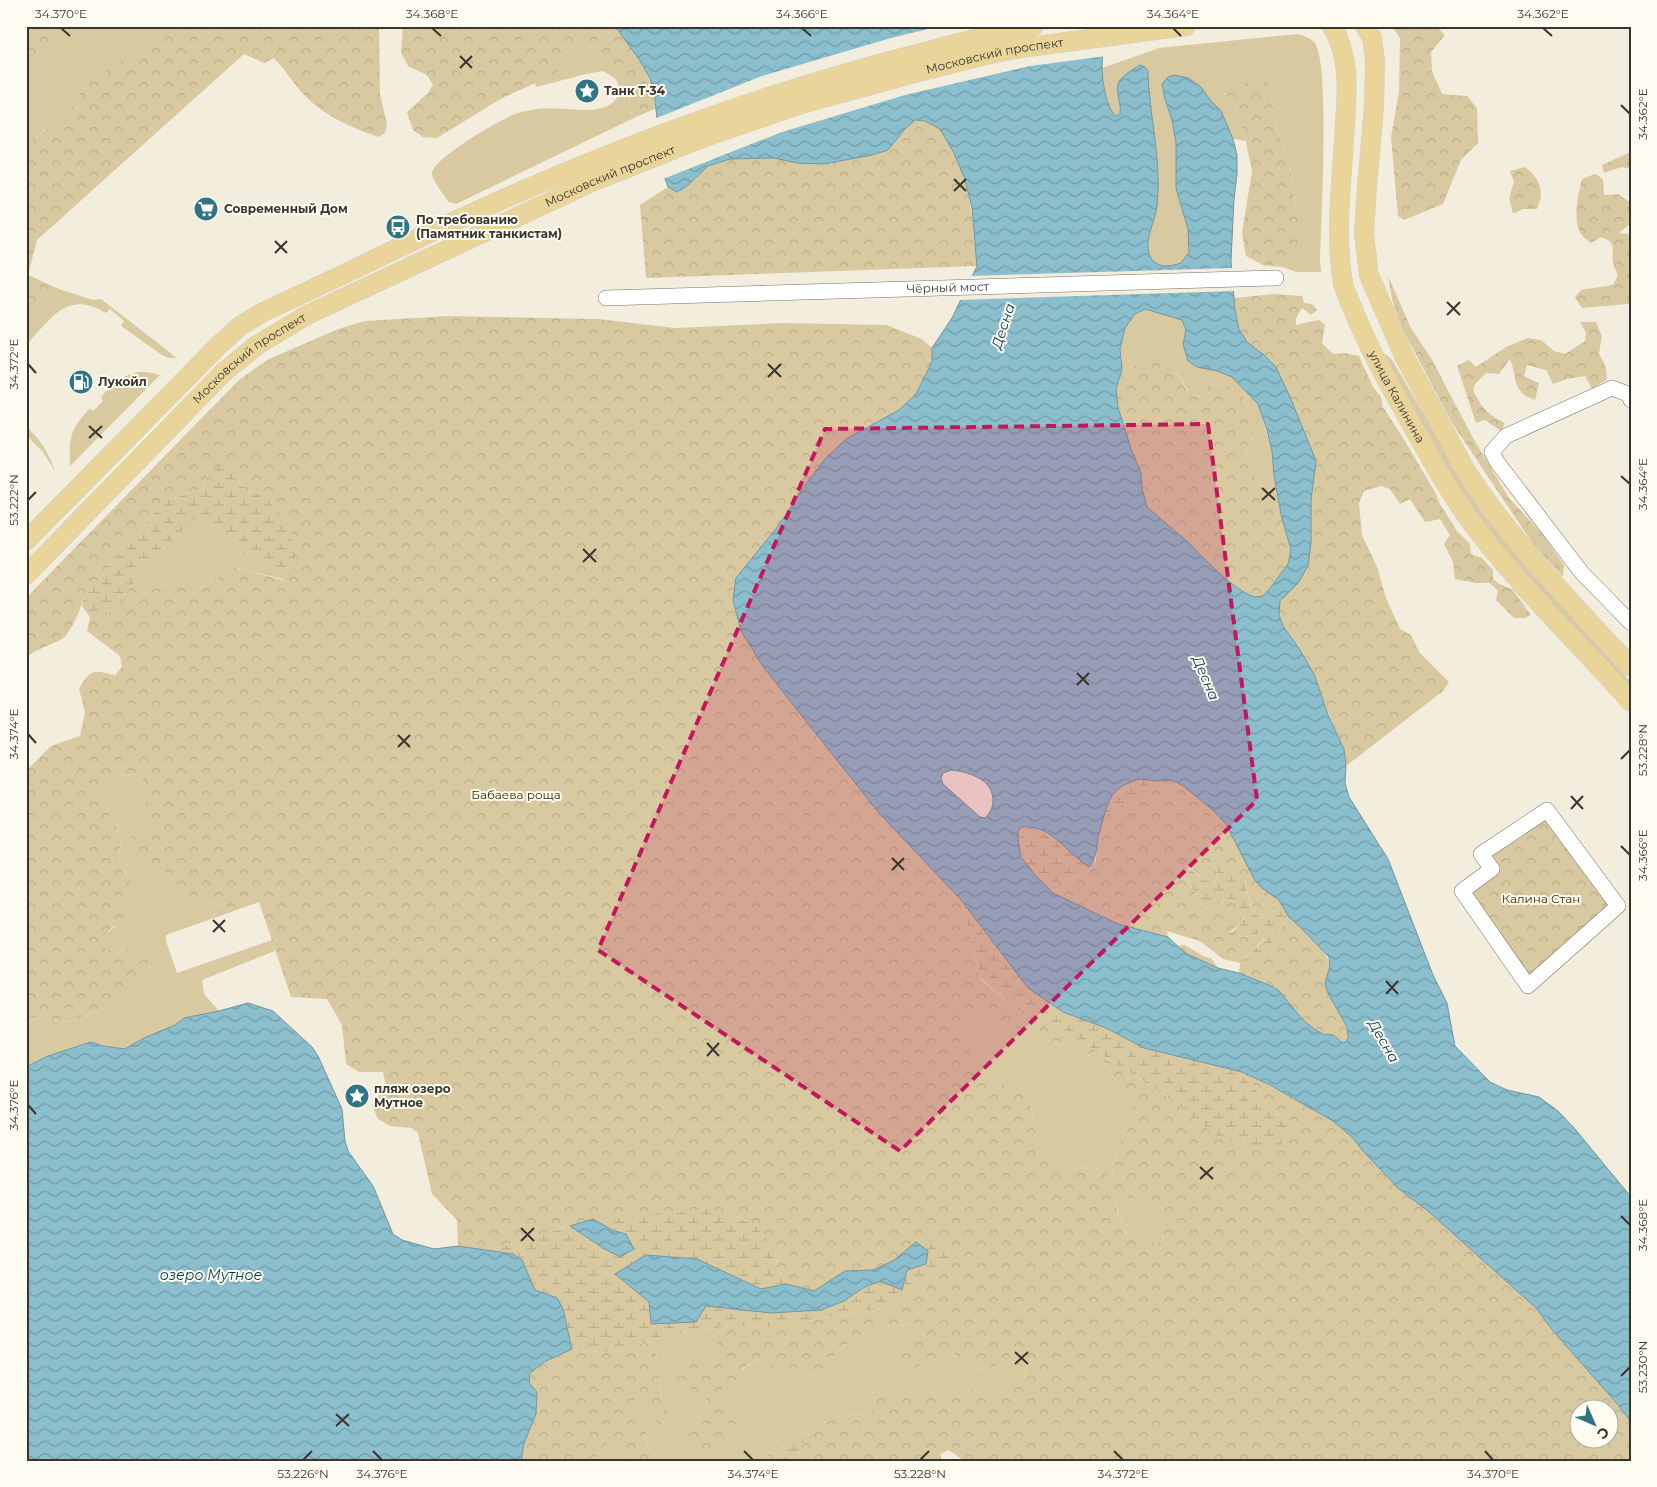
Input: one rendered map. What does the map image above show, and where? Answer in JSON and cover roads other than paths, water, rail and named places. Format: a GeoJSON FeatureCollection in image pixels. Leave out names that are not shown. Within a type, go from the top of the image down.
{"type":"FeatureCollection","features":[{"type":"Feature","properties":{"kind":"main road","name":"Московский проспект"},"geometry":{"type":"LineString","coordinates":[[26,541],[219,345],[250,319],[503,199],[585,164],[760,99],[858,69],[977,38],[1034,26]]}},
{"type":"Feature","properties":{"kind":"main road","name":"Московский проспект"},"geometry":{"type":"LineString","coordinates":[[26,575],[224,372],[257,345],[307,315],[459,242],[592,182],[705,137],[801,104],[918,72],[1021,48],[1186,26]]}},
{"type":"Feature","properties":{"kind":"main road","name":"улица Калинина"},"geometry":{"type":"LineString","coordinates":[[1332,26],[1340,41],[1347,70],[1340,227],[1343,285],[1367,342],[1432,459],[1469,519],[1531,593],[1631,702]]}},
{"type":"Feature","properties":{"kind":"main road","name":"улица Калинина"},"geometry":{"type":"LineString","coordinates":[[1365,26],[1372,38],[1375,61],[1374,107],[1364,234],[1369,275],[1404,356],[1466,471],[1478,489],[1494,512],[1528,553],[1631,667]]}},
{"type":"Feature","properties":{"kind":"street","name":"Чёрный мост"},"geometry":{"type":"LineString","coordinates":[[606,298],[1273,278]]}},
{"type":"Feature","properties":{"kind":"street"},"geometry":{"type":"LineString","coordinates":[[1631,400],[1628,394],[1612,388],[1506,436],[1492,452],[1497,462],[1582,573],[1631,623]]}},
{"type":"Feature","properties":{"kind":"street"},"geometry":{"type":"LineString","coordinates":[[1547,810],[1618,906],[1528,986],[1462,891],[1492,869],[1481,854],[1547,810]]}},
{"type":"Feature","properties":{"kind":"water","name":"Десна"},"geometry":{"type":"Polygon","coordinates":[[[615,26],[1107,26],[1102,57],[1103,78],[1107,100],[1116,116],[1120,114],[1118,84],[1124,76],[1140,65],[1148,71],[1157,155],[1158,188],[1156,211],[1149,236],[1148,248],[1152,259],[1163,266],[1181,263],[1189,252],[1188,229],[1176,188],[1176,143],[1162,84],[1168,77],[1174,75],[1188,78],[1200,86],[1221,111],[1233,139],[1237,155],[1231,261],[1235,310],[1239,329],[1247,342],[1276,367],[1316,461],[1311,500],[1311,542],[1308,566],[1298,583],[1280,601],[1279,615],[1283,626],[1314,674],[1328,715],[1344,749],[1345,783],[1349,797],[1388,859],[1433,975],[1447,1003],[1455,1046],[1490,1082],[1507,1090],[1539,1097],[1558,1111],[1631,1197],[1631,1422],[1620,1407],[1620,1400],[1614,1400],[1554,1332],[1536,1308],[1428,1211],[1399,1189],[1353,1138],[1333,1121],[1270,1085],[1242,1072],[1144,1048],[1106,1028],[1063,1012],[1028,988],[962,901],[879,813],[762,665],[741,631],[733,600],[736,578],[779,525],[805,485],[825,459],[846,439],[899,410],[916,394],[932,362],[932,348],[952,318],[977,266],[972,208],[964,177],[954,153],[940,129],[925,121],[915,120],[888,150],[872,155],[824,164],[797,163],[774,158],[730,159],[708,166],[687,186],[677,192],[668,187],[664,176],[654,93],[650,79],[641,62],[615,26]],[[1145,309],[1135,314],[1125,328],[1120,349],[1122,369],[1116,389],[1118,407],[1131,449],[1141,473],[1142,489],[1147,507],[1188,542],[1228,581],[1254,597],[1263,596],[1288,564],[1291,550],[1281,514],[1267,430],[1258,404],[1232,377],[1217,371],[1197,367],[1188,361],[1183,344],[1186,330],[1182,320],[1145,309]],[[951,770],[943,773],[941,778],[943,784],[980,817],[985,818],[993,804],[990,788],[975,776],[951,770]],[[1139,779],[1120,788],[1109,801],[1096,853],[1089,867],[1049,834],[1031,827],[1021,827],[1017,833],[1021,857],[1053,893],[1118,924],[1168,937],[1185,953],[1218,968],[1239,973],[1271,986],[1279,991],[1303,1020],[1314,1029],[1323,1034],[1333,1035],[1342,1042],[1346,1042],[1348,1038],[1347,1027],[1325,984],[1330,966],[1329,957],[1288,916],[1279,900],[1263,889],[1254,879],[1226,824],[1214,811],[1182,785],[1171,780],[1139,779]]]}},
{"type":"Feature","properties":{"kind":"water","name":"озеро Мутное"},"geometry":{"type":"Polygon","coordinates":[[[248,1003],[273,1011],[312,1047],[318,1056],[342,1109],[345,1141],[348,1151],[373,1186],[393,1234],[402,1240],[434,1249],[458,1246],[513,1254],[522,1260],[535,1290],[557,1298],[563,1309],[572,1349],[544,1362],[529,1374],[530,1384],[537,1392],[536,1414],[524,1443],[521,1461],[26,1461],[26,1067],[48,1056],[91,1042],[125,1049],[144,1038],[175,1025],[184,1018],[248,1003]]]}},
{"type":"Feature","properties":{"kind":"water"},"geometry":{"type":"Polygon","coordinates":[[[593,1219],[612,1230],[626,1234],[634,1249],[620,1257],[570,1226],[593,1219]]]}},
{"type":"Feature","properties":{"kind":"water"},"geometry":{"type":"Polygon","coordinates":[[[916,1242],[928,1251],[926,1264],[907,1270],[902,1290],[880,1281],[863,1288],[844,1301],[821,1310],[771,1313],[706,1306],[696,1322],[651,1324],[649,1302],[615,1274],[646,1255],[697,1259],[761,1289],[786,1284],[814,1291],[845,1271],[873,1270],[893,1261],[916,1242]]]}},
{"type":"Feature","properties":{"kind":"place","name":"Танк Т-34"},"geometry":{"type":"Point","coordinates":[587,91]}},
{"type":"Feature","properties":{"kind":"place","name":"Современный Дом"},"geometry":{"type":"Point","coordinates":[206,209]}},
{"type":"Feature","properties":{"kind":"place","name":"По требованию (Памятник танкистам)"},"geometry":{"type":"Point","coordinates":[398,227]}},
{"type":"Feature","properties":{"kind":"place","name":"Лукойл"},"geometry":{"type":"Point","coordinates":[81,382]}},
{"type":"Feature","properties":{"kind":"place","name":"пляж озеро Мутное"},"geometry":{"type":"Point","coordinates":[357,1096]}},
{"type":"Feature","properties":{"kind":"park label","name":"Бабаева роща"},"geometry":{"type":"Point","coordinates":[516,795]}},
{"type":"Feature","properties":{"kind":"park label","name":"Калина Стан"},"geometry":{"type":"Point","coordinates":[1541,899]}}]}
